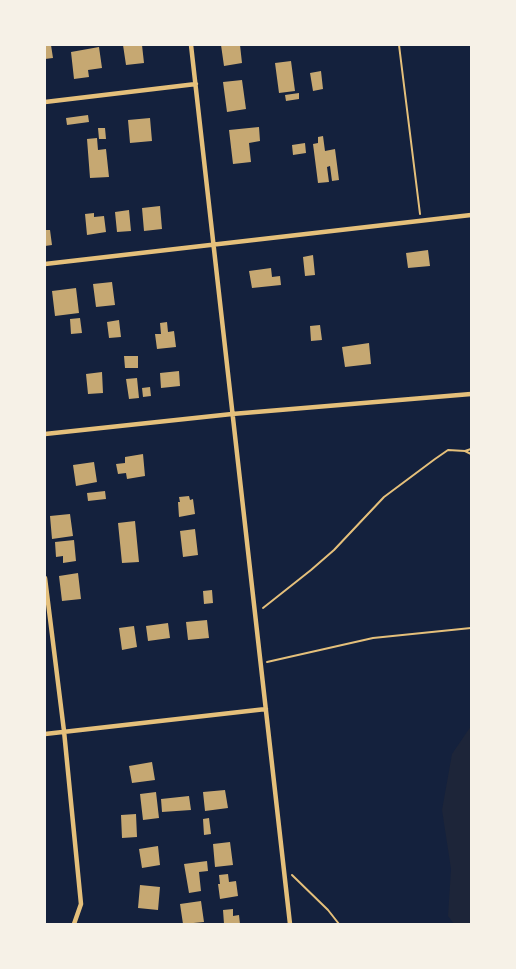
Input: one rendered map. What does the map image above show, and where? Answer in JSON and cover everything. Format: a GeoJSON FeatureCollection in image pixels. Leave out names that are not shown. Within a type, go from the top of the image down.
{"type":"FeatureCollection","features":[{"type":"Feature","properties":{"kind":"street"},"geometry":{"type":"LineString","coordinates":[[191,45],[290,924]]}},
{"type":"Feature","properties":{"kind":"street"},"geometry":{"type":"LineString","coordinates":[[45,102],[196,84]]}},
{"type":"Feature","properties":{"kind":"street"},"geometry":{"type":"LineString","coordinates":[[45,264],[471,215]]}},
{"type":"Feature","properties":{"kind":"street"},"geometry":{"type":"LineString","coordinates":[[45,434],[232,414],[471,394]]}},
{"type":"Feature","properties":{"kind":"street"},"geometry":{"type":"LineString","coordinates":[[45,578],[64,731],[81,904],[74,924]]}},
{"type":"Feature","properties":{"kind":"street"},"geometry":{"type":"LineString","coordinates":[[45,734],[266,709]]}},
{"type":"Feature","properties":{"kind":"path"},"geometry":{"type":"LineString","coordinates":[[399,45],[421,220]]}},
{"type":"Feature","properties":{"kind":"path"},"geometry":{"type":"LineString","coordinates":[[255,612],[311,570],[334,550],[384,497],[448,450],[471,451]]}},
{"type":"Feature","properties":{"kind":"path"},"geometry":{"type":"LineString","coordinates":[[465,450],[471,451]]}},
{"type":"Feature","properties":{"kind":"path"},"geometry":{"type":"LineString","coordinates":[[261,663],[373,638],[471,628]]}},
{"type":"Feature","properties":{"kind":"path"},"geometry":{"type":"LineString","coordinates":[[292,875],[328,910],[339,924]]}},
{"type":"Feature","properties":{"kind":"shaded area"},"geometry":{"type":"Polygon","coordinates":[[[471,726],[471,924],[454,924],[448,916],[451,869],[442,810],[452,754],[471,726]]]}},
{"type":"Feature","properties":{"kind":"building"},"geometry":{"type":"Polygon","coordinates":[[[45,45],[51,45],[53,58],[45,59],[45,45]]]}},
{"type":"Feature","properties":{"kind":"building"},"geometry":{"type":"Polygon","coordinates":[[[123,45],[142,45],[144,63],[126,65],[123,45]]]}},
{"type":"Feature","properties":{"kind":"building"},"geometry":{"type":"Polygon","coordinates":[[[221,45],[240,45],[242,63],[224,66],[221,45]]]}},
{"type":"Feature","properties":{"kind":"building"},"geometry":{"type":"Polygon","coordinates":[[[99,47],[102,68],[88,70],[89,77],[74,79],[71,52],[99,47]]]}},
{"type":"Feature","properties":{"kind":"building"},"geometry":{"type":"Polygon","coordinates":[[[291,61],[295,91],[279,93],[275,63],[291,61]]]}},
{"type":"Feature","properties":{"kind":"building"},"geometry":{"type":"Polygon","coordinates":[[[321,71],[323,89],[313,91],[310,73],[321,71]]]}},
{"type":"Feature","properties":{"kind":"building"},"geometry":{"type":"Polygon","coordinates":[[[242,80],[246,109],[227,112],[223,82],[242,80]]]}},
{"type":"Feature","properties":{"kind":"building"},"geometry":{"type":"Polygon","coordinates":[[[299,93],[299,99],[286,101],[285,95],[299,93]]]}},
{"type":"Feature","properties":{"kind":"building"},"geometry":{"type":"Polygon","coordinates":[[[88,115],[89,122],[67,125],[66,118],[88,115]]]}},
{"type":"Feature","properties":{"kind":"building"},"geometry":{"type":"Polygon","coordinates":[[[150,118],[152,141],[130,143],[128,120],[150,118]]]}},
{"type":"Feature","properties":{"kind":"building"},"geometry":{"type":"Polygon","coordinates":[[[259,127],[260,141],[249,143],[251,162],[233,164],[229,130],[259,127]]]}},
{"type":"Feature","properties":{"kind":"building"},"geometry":{"type":"Polygon","coordinates":[[[98,128],[105,128],[106,139],[99,139],[98,128]]]}},
{"type":"Feature","properties":{"kind":"building"},"geometry":{"type":"Polygon","coordinates":[[[323,136],[325,151],[335,149],[339,180],[332,181],[330,166],[327,167],[329,182],[318,183],[313,144],[318,143],[318,137],[323,136]]]}},
{"type":"Feature","properties":{"kind":"building"},"geometry":{"type":"Polygon","coordinates":[[[97,138],[98,150],[106,149],[109,177],[90,178],[87,139],[97,138]]]}},
{"type":"Feature","properties":{"kind":"building"},"geometry":{"type":"Polygon","coordinates":[[[305,143],[306,153],[293,155],[292,145],[305,143]]]}},
{"type":"Feature","properties":{"kind":"building"},"geometry":{"type":"Polygon","coordinates":[[[160,206],[162,229],[144,231],[142,208],[160,206]]]}},
{"type":"Feature","properties":{"kind":"building"},"geometry":{"type":"Polygon","coordinates":[[[129,210],[131,231],[117,232],[115,212],[129,210]]]}},
{"type":"Feature","properties":{"kind":"building"},"geometry":{"type":"Polygon","coordinates":[[[94,213],[94,217],[104,216],[106,232],[87,235],[85,214],[94,213]]]}},
{"type":"Feature","properties":{"kind":"building"},"geometry":{"type":"Polygon","coordinates":[[[45,230],[50,230],[52,245],[45,246],[45,230]]]}},
{"type":"Feature","properties":{"kind":"building"},"geometry":{"type":"Polygon","coordinates":[[[428,250],[430,266],[408,268],[406,253],[428,250]]]}},
{"type":"Feature","properties":{"kind":"building"},"geometry":{"type":"Polygon","coordinates":[[[313,255],[315,275],[305,276],[303,257],[313,255]]]}},
{"type":"Feature","properties":{"kind":"building"},"geometry":{"type":"Polygon","coordinates":[[[271,268],[272,277],[280,276],[281,285],[252,288],[249,271],[271,268]]]}},
{"type":"Feature","properties":{"kind":"building"},"geometry":{"type":"Polygon","coordinates":[[[112,282],[115,305],[96,307],[93,284],[112,282]]]}},
{"type":"Feature","properties":{"kind":"building"},"geometry":{"type":"Polygon","coordinates":[[[76,288],[79,313],[55,316],[52,291],[76,288]]]}},
{"type":"Feature","properties":{"kind":"building"},"geometry":{"type":"Polygon","coordinates":[[[80,318],[82,333],[71,334],[70,319],[80,318]]]}},
{"type":"Feature","properties":{"kind":"building"},"geometry":{"type":"Polygon","coordinates":[[[119,320],[121,337],[109,338],[107,322],[119,320]]]}},
{"type":"Feature","properties":{"kind":"building"},"geometry":{"type":"Polygon","coordinates":[[[167,322],[168,332],[174,331],[176,347],[157,349],[155,334],[161,334],[160,323],[167,322]]]}},
{"type":"Feature","properties":{"kind":"building"},"geometry":{"type":"Polygon","coordinates":[[[320,325],[322,340],[311,341],[310,326],[320,325]]]}},
{"type":"Feature","properties":{"kind":"building"},"geometry":{"type":"Polygon","coordinates":[[[369,343],[371,364],[345,367],[342,347],[369,343]]]}},
{"type":"Feature","properties":{"kind":"building"},"geometry":{"type":"Polygon","coordinates":[[[124,356],[138,356],[138,368],[125,368],[124,356]]]}},
{"type":"Feature","properties":{"kind":"building"},"geometry":{"type":"Polygon","coordinates":[[[179,371],[180,386],[161,388],[160,373],[179,371]]]}},
{"type":"Feature","properties":{"kind":"building"},"geometry":{"type":"Polygon","coordinates":[[[102,372],[103,393],[88,394],[86,374],[102,372]]]}},
{"type":"Feature","properties":{"kind":"building"},"geometry":{"type":"Polygon","coordinates":[[[137,378],[139,398],[129,399],[126,379],[137,378]]]}},
{"type":"Feature","properties":{"kind":"building"},"geometry":{"type":"Polygon","coordinates":[[[150,387],[151,396],[143,397],[142,388],[150,387]]]}},
{"type":"Feature","properties":{"kind":"building"},"geometry":{"type":"Polygon","coordinates":[[[143,454],[145,476],[127,479],[126,473],[118,474],[116,464],[125,463],[125,457],[143,454]]]}},
{"type":"Feature","properties":{"kind":"building"},"geometry":{"type":"Polygon","coordinates":[[[94,462],[97,482],[76,486],[73,465],[94,462]]]}},
{"type":"Feature","properties":{"kind":"building"},"geometry":{"type":"Polygon","coordinates":[[[105,491],[106,499],[88,501],[87,493],[105,491]]]}},
{"type":"Feature","properties":{"kind":"building"},"geometry":{"type":"Polygon","coordinates":[[[189,496],[190,500],[193,499],[195,514],[179,517],[179,497],[189,496]]]}},
{"type":"Feature","properties":{"kind":"building"},"geometry":{"type":"Polygon","coordinates":[[[70,514],[73,536],[52,539],[50,516],[70,514]]]}},
{"type":"Feature","properties":{"kind":"building"},"geometry":{"type":"Polygon","coordinates":[[[135,521],[139,562],[122,563],[118,523],[135,521]]]}},
{"type":"Feature","properties":{"kind":"building"},"geometry":{"type":"Polygon","coordinates":[[[195,529],[198,555],[183,557],[180,531],[195,529]]]}},
{"type":"Feature","properties":{"kind":"building"},"geometry":{"type":"Polygon","coordinates":[[[74,540],[76,561],[63,563],[63,556],[56,557],[55,542],[74,540]]]}},
{"type":"Feature","properties":{"kind":"building"},"geometry":{"type":"Polygon","coordinates":[[[78,573],[81,599],[62,601],[59,576],[78,573]]]}},
{"type":"Feature","properties":{"kind":"building"},"geometry":{"type":"Polygon","coordinates":[[[212,590],[213,603],[204,604],[203,591],[212,590]]]}},
{"type":"Feature","properties":{"kind":"building"},"geometry":{"type":"Polygon","coordinates":[[[207,620],[209,638],[188,640],[186,622],[207,620]]]}},
{"type":"Feature","properties":{"kind":"building"},"geometry":{"type":"Polygon","coordinates":[[[168,623],[170,638],[148,641],[146,626],[168,623]]]}},
{"type":"Feature","properties":{"kind":"building"},"geometry":{"type":"Polygon","coordinates":[[[134,626],[137,647],[122,650],[119,628],[134,626]]]}},
{"type":"Feature","properties":{"kind":"building"},"geometry":{"type":"Polygon","coordinates":[[[152,762],[155,780],[132,783],[129,766],[152,762]]]}},
{"type":"Feature","properties":{"kind":"building"},"geometry":{"type":"Polygon","coordinates":[[[225,790],[228,808],[205,811],[203,792],[225,790]]]}},
{"type":"Feature","properties":{"kind":"building"},"geometry":{"type":"Polygon","coordinates":[[[156,792],[159,818],[143,820],[140,794],[156,792]]]}},
{"type":"Feature","properties":{"kind":"building"},"geometry":{"type":"Polygon","coordinates":[[[189,796],[191,810],[162,812],[161,799],[189,796]]]}},
{"type":"Feature","properties":{"kind":"building"},"geometry":{"type":"Polygon","coordinates":[[[136,814],[137,837],[122,838],[121,815],[136,814]]]}},
{"type":"Feature","properties":{"kind":"building"},"geometry":{"type":"Polygon","coordinates":[[[209,818],[211,834],[204,835],[203,819],[209,818]]]}},
{"type":"Feature","properties":{"kind":"building"},"geometry":{"type":"Polygon","coordinates":[[[230,842],[233,865],[215,867],[213,844],[230,842]]]}},
{"type":"Feature","properties":{"kind":"building"},"geometry":{"type":"Polygon","coordinates":[[[158,846],[160,865],[142,868],[139,849],[158,846]]]}},
{"type":"Feature","properties":{"kind":"building"},"geometry":{"type":"Polygon","coordinates":[[[207,861],[208,871],[199,872],[201,891],[189,893],[184,864],[207,861]]]}},
{"type":"Feature","properties":{"kind":"building"},"geometry":{"type":"Polygon","coordinates":[[[228,874],[229,882],[236,881],[238,896],[220,899],[219,875],[228,874]]]}},
{"type":"Feature","properties":{"kind":"building"},"geometry":{"type":"Polygon","coordinates":[[[140,885],[160,887],[158,910],[138,908],[140,885]]]}},
{"type":"Feature","properties":{"kind":"building"},"geometry":{"type":"Polygon","coordinates":[[[201,901],[204,922],[183,924],[180,904],[201,901]]]}},
{"type":"Feature","properties":{"kind":"building"},"geometry":{"type":"Polygon","coordinates":[[[233,909],[233,916],[239,915],[240,924],[224,924],[223,910],[233,909]]]}}]}
